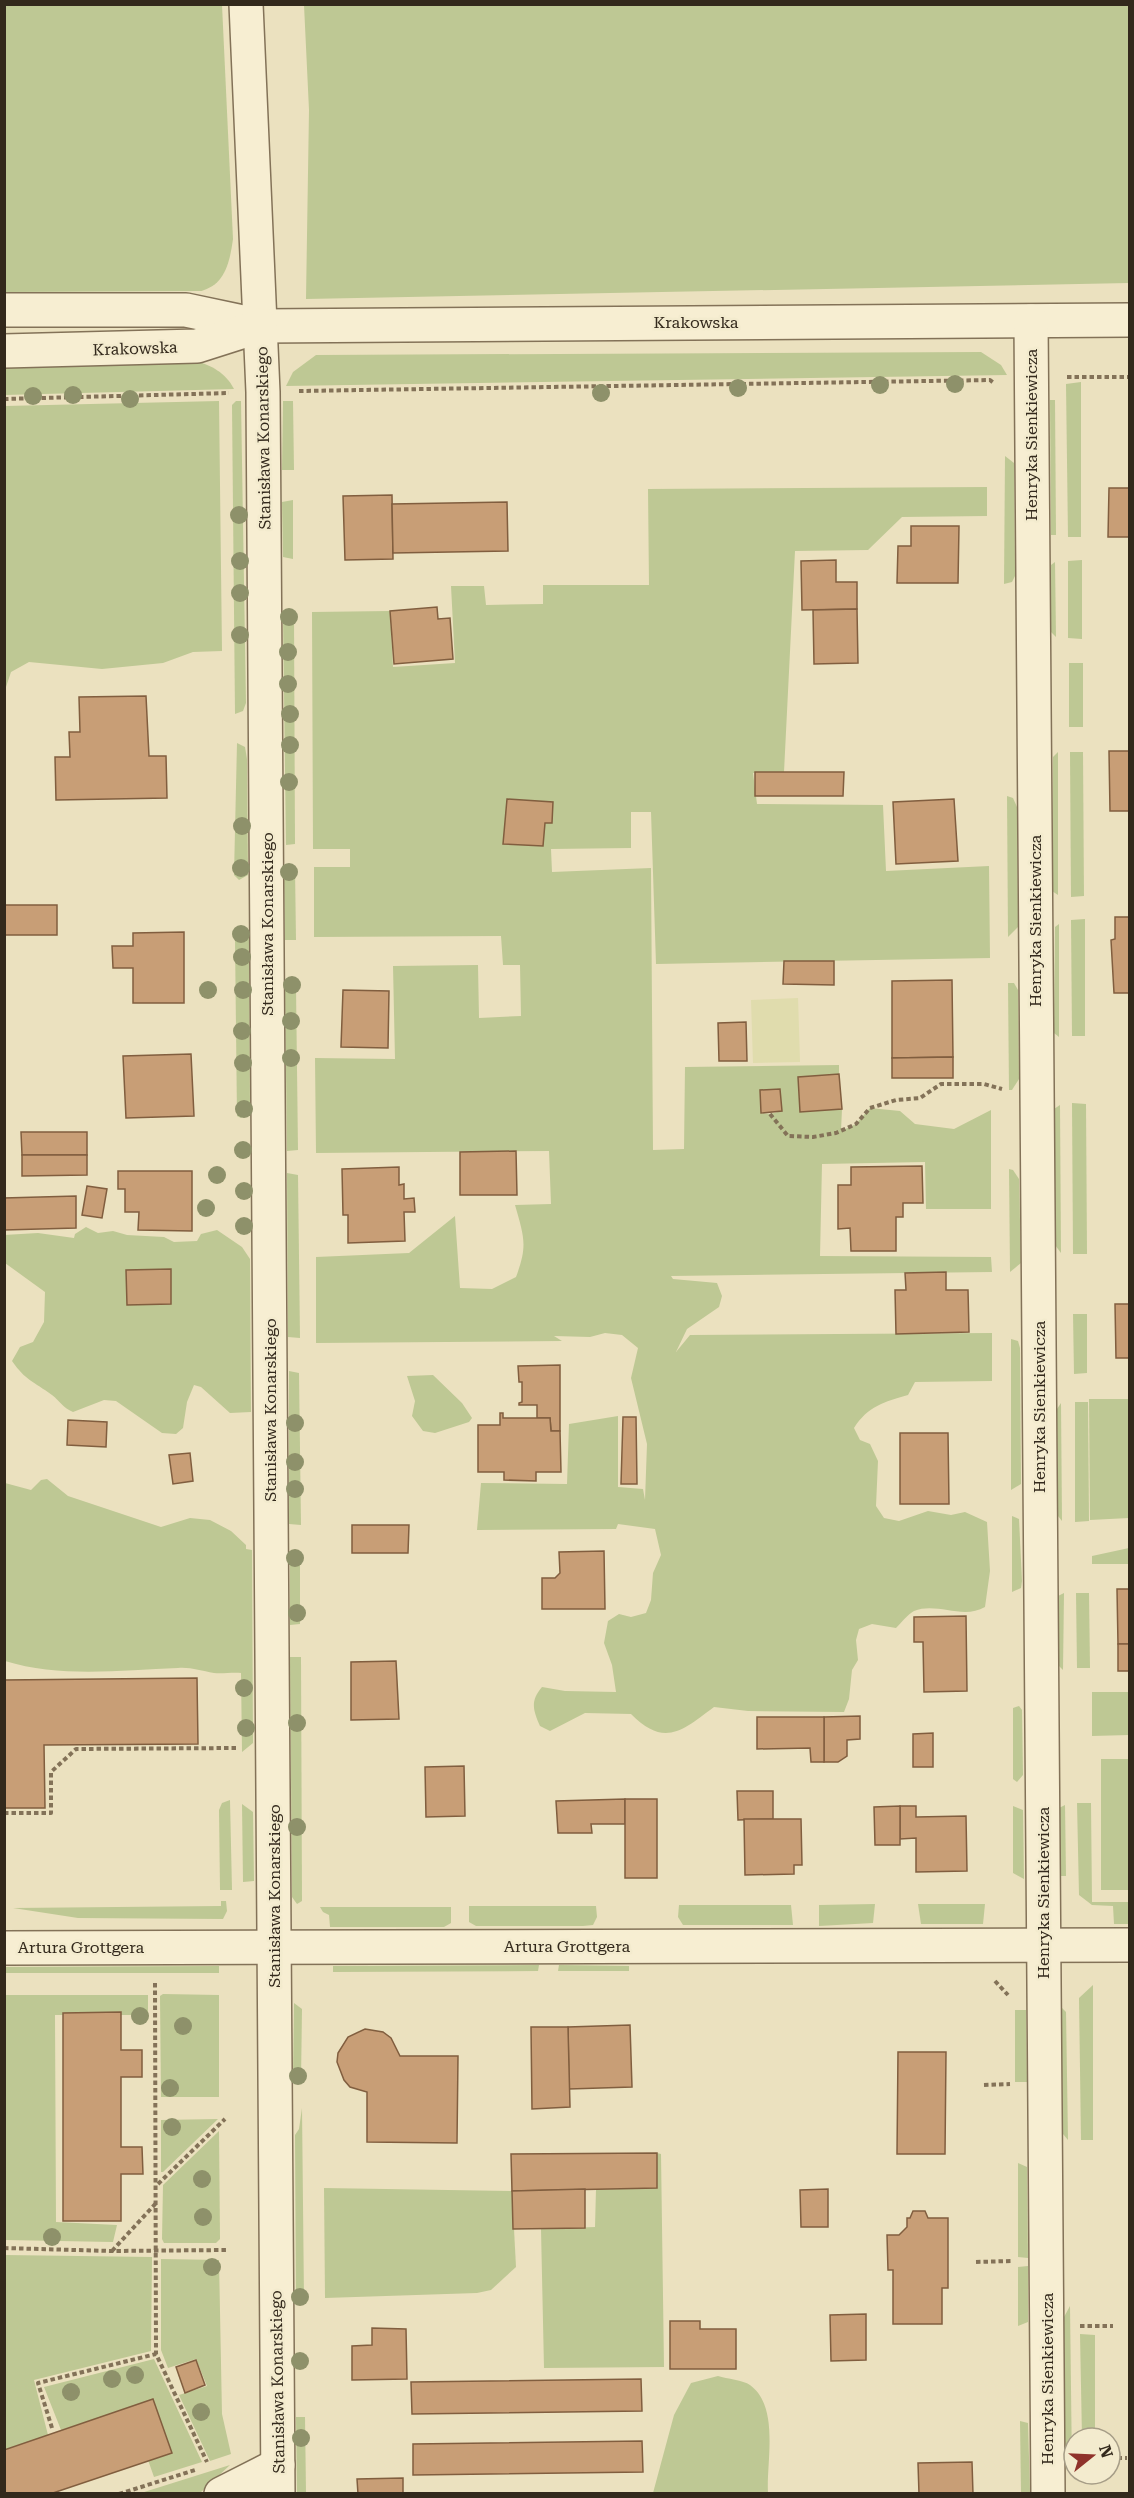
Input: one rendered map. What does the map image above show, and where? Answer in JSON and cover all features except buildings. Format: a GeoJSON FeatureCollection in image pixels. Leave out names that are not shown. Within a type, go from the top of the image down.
{"type":"FeatureCollection","features":[{"type":"Feature","properties":{"kind":"street","name":"Stanisława Konarskiego"},"geometry":{"type":"LineString","coordinates":[[246,4],[262,326],[263,393],[278,2479]]}},
{"type":"Feature","properties":{"kind":"street","name":"Krakowska"},"geometry":{"type":"LineString","coordinates":[[4,310],[186,310],[262,326],[1130,320]]}},
{"type":"Feature","properties":{"kind":"street","name":"Henryka Sienkiewicza"},"geometry":{"type":"LineString","coordinates":[[1031,321],[1048,2493]]}},
{"type":"Feature","properties":{"kind":"street","name":"Krakowska"},"geometry":{"type":"LineString","coordinates":[[4,351],[197,346],[262,326]]}},
{"type":"Feature","properties":{"kind":"street","name":"Artura Grottgera"},"geometry":{"type":"LineString","coordinates":[[4,1948],[274,1945],[1130,1945]]}},
{"type":"Feature","properties":{"kind":"street"},"geometry":{"type":"LineString","coordinates":[[215,2474],[278,2479]]}},
{"type":"Feature","properties":{"kind":"path"},"geometry":{"type":"LineString","coordinates":[[4,399],[990,380],[997,385],[1060,385],[1060,377],[1130,377]]}},
{"type":"Feature","properties":{"kind":"path"},"geometry":{"type":"LineString","coordinates":[[770,1114],[788,1136],[813,1137],[836,1133],[856,1124],[870,1108],[897,1100],[920,1098],[941,1084],[984,1084],[1003,1089]]}},
{"type":"Feature","properties":{"kind":"path"},"geometry":{"type":"LineString","coordinates":[[4,1814],[51,1813],[51,1772],[76,1749],[236,1748]]}},
{"type":"Feature","properties":{"kind":"path"},"geometry":{"type":"LineString","coordinates":[[119,2493],[215,2474],[156,2354],[159,2108],[155,1982]]}},
{"type":"Feature","properties":{"kind":"path"},"geometry":{"type":"LineString","coordinates":[[984,2085],[1011,2084]]}},
{"type":"Feature","properties":{"kind":"path"},"geometry":{"type":"LineString","coordinates":[[157,2185],[225,2119]]}},
{"type":"Feature","properties":{"kind":"path"},"geometry":{"type":"LineString","coordinates":[[111,2251],[157,2202]]}},
{"type":"Feature","properties":{"kind":"path"},"geometry":{"type":"LineString","coordinates":[[4,2248],[111,2251],[226,2250]]}},
{"type":"Feature","properties":{"kind":"path"},"geometry":{"type":"LineString","coordinates":[[4,2252],[11,2248]]}},
{"type":"Feature","properties":{"kind":"path"},"geometry":{"type":"LineString","coordinates":[[976,2262],[1012,2261]]}},
{"type":"Feature","properties":{"kind":"path"},"geometry":{"type":"LineString","coordinates":[[1095,2327],[1113,2326]]}},
{"type":"Feature","properties":{"kind":"path"},"geometry":{"type":"LineString","coordinates":[[52,2428],[38,2383],[156,2354]]}},
{"type":"Feature","properties":{"kind":"path"},"geometry":{"type":"LineString","coordinates":[[1122,2458],[1127,2458]]}},
{"type":"Feature","properties":{"kind":"shaded area"},"geometry":{"type":"Polygon","coordinates":[[[798,998],[800,1062],[753,1063],[751,1000],[798,998]]]}},
{"type":"Feature","properties":{"kind":"green space"},"geometry":{"type":"Polygon","coordinates":[[[4,5],[222,5],[233,239],[228,264],[215,284],[200,291],[5,292],[4,5]]]}},
{"type":"Feature","properties":{"kind":"green space"},"geometry":{"type":"Polygon","coordinates":[[[304,5],[1129,5],[1129,283],[306,299],[309,110],[304,5]]]}},
{"type":"Feature","properties":{"kind":"green space"},"geometry":{"type":"Polygon","coordinates":[[[981,352],[1001,365],[1007,375],[286,386],[293,372],[316,355],[981,352]]]}},
{"type":"Feature","properties":{"kind":"green space"},"geometry":{"type":"Polygon","coordinates":[[[194,360],[217,370],[234,389],[5,395],[4,363],[194,360]]]}},
{"type":"Feature","properties":{"kind":"green space"},"geometry":{"type":"Polygon","coordinates":[[[1081,382],[1081,537],[1068,537],[1066,384],[1081,382]]]}},
{"type":"Feature","properties":{"kind":"green space"},"geometry":{"type":"Polygon","coordinates":[[[1050,400],[1055,400],[1056,535],[1051,535],[1050,400]]]}},
{"type":"Feature","properties":{"kind":"green space"},"geometry":{"type":"Polygon","coordinates":[[[219,401],[222,651],[193,652],[163,663],[102,669],[29,662],[11,672],[5,690],[5,406],[219,401]]]}},
{"type":"Feature","properties":{"kind":"green space"},"geometry":{"type":"Polygon","coordinates":[[[236,401],[241,401],[246,703],[243,711],[235,714],[232,405],[236,401]]]}},
{"type":"Feature","properties":{"kind":"green space"},"geometry":{"type":"Polygon","coordinates":[[[283,401],[293,401],[294,470],[282,470],[283,401]]]}},
{"type":"Feature","properties":{"kind":"green space"},"geometry":{"type":"Polygon","coordinates":[[[1005,456],[1014,463],[1015,576],[1012,582],[1004,584],[1005,456]]]}},
{"type":"Feature","properties":{"kind":"green space"},"geometry":{"type":"Polygon","coordinates":[[[987,487],[987,516],[902,517],[868,550],[795,551],[784,772],[753,773],[757,804],[883,805],[886,871],[989,866],[990,958],[656,964],[651,812],[631,812],[631,848],[551,849],[552,872],[651,868],[653,1150],[684,1149],[685,1067],[839,1065],[839,1074],[798,1077],[800,1112],[842,1109],[841,1131],[856,1124],[870,1108],[900,1111],[915,1124],[954,1129],[991,1110],[991,1209],[926,1209],[925,1162],[822,1164],[820,1256],[991,1257],[992,1272],[671,1276],[673,1279],[717,1283],[722,1296],[719,1307],[687,1329],[676,1352],[690,1335],[992,1333],[992,1381],[915,1382],[908,1395],[871,1410],[854,1428],[860,1440],[870,1444],[878,1461],[876,1506],[884,1518],[899,1521],[928,1511],[951,1515],[965,1512],[987,1522],[990,1571],[985,1607],[977,1611],[923,1609],[912,1612],[896,1628],[872,1624],[859,1629],[856,1640],[858,1660],[852,1670],[849,1699],[844,1712],[748,1711],[714,1707],[682,1729],[663,1733],[653,1730],[631,1714],[585,1713],[550,1731],[540,1726],[534,1710],[534,1701],[542,1687],[565,1691],[616,1692],[612,1665],[604,1643],[608,1621],[619,1614],[631,1617],[646,1613],[651,1600],[653,1573],[661,1555],[655,1529],[618,1524],[616,1529],[477,1530],[481,1483],[567,1484],[569,1424],[618,1416],[618,1487],[643,1489],[645,1500],[647,1444],[631,1378],[638,1348],[622,1335],[605,1333],[590,1337],[554,1336],[562,1341],[316,1343],[316,1257],[409,1253],[455,1216],[460,1288],[492,1289],[516,1277],[520,1266],[523,1241],[515,1205],[551,1204],[549,1151],[316,1153],[315,1058],[395,1059],[393,966],[478,965],[479,1018],[521,1016],[520,965],[503,965],[501,936],[314,937],[314,867],[350,867],[350,849],[313,849],[312,612],[390,611],[393,667],[455,663],[451,586],[484,586],[486,605],[543,604],[543,585],[649,585],[648,489],[987,487]],[[780,1089],[760,1091],[761,1113],[770,1114],[782,1111],[780,1089]]]}},
{"type":"Feature","properties":{"kind":"green space"},"geometry":{"type":"Polygon","coordinates":[[[293,500],[293,559],[283,557],[282,502],[293,500]]]}},
{"type":"Feature","properties":{"kind":"green space"},"geometry":{"type":"Polygon","coordinates":[[[1082,560],[1082,639],[1068,638],[1068,561],[1082,560]]]}},
{"type":"Feature","properties":{"kind":"green space"},"geometry":{"type":"Polygon","coordinates":[[[1055,562],[1056,637],[1051,632],[1051,565],[1055,562]]]}},
{"type":"Feature","properties":{"kind":"green space"},"geometry":{"type":"Polygon","coordinates":[[[283,616],[294,616],[295,844],[286,845],[283,616]]]}},
{"type":"Feature","properties":{"kind":"green space"},"geometry":{"type":"Polygon","coordinates":[[[1069,663],[1083,663],[1083,727],[1069,727],[1069,663]]]}},
{"type":"Feature","properties":{"kind":"green space"},"geometry":{"type":"Polygon","coordinates":[[[237,743],[245,747],[247,759],[248,875],[239,880],[234,875],[237,743]]]}},
{"type":"Feature","properties":{"kind":"green space"},"geometry":{"type":"Polygon","coordinates":[[[1058,752],[1058,895],[1052,891],[1053,757],[1058,752]]]}},
{"type":"Feature","properties":{"kind":"green space"},"geometry":{"type":"Polygon","coordinates":[[[1070,752],[1083,752],[1084,896],[1071,897],[1070,752]]]}},
{"type":"Feature","properties":{"kind":"green space"},"geometry":{"type":"Polygon","coordinates":[[[1007,796],[1013,798],[1017,807],[1018,927],[1008,937],[1007,796]]]}},
{"type":"Feature","properties":{"kind":"green space"},"geometry":{"type":"Polygon","coordinates":[[[284,869],[295,869],[296,940],[285,940],[284,869]]]}},
{"type":"Feature","properties":{"kind":"green space"},"geometry":{"type":"Polygon","coordinates":[[[1085,919],[1085,1036],[1072,1036],[1071,920],[1085,919]]]}},
{"type":"Feature","properties":{"kind":"green space"},"geometry":{"type":"Polygon","coordinates":[[[1059,924],[1059,1037],[1054,1033],[1055,927],[1059,924]]]}},
{"type":"Feature","properties":{"kind":"green space"},"geometry":{"type":"Polygon","coordinates":[[[243,930],[248,931],[249,938],[250,1111],[241,1118],[237,1116],[235,940],[237,934],[243,930]]]}},
{"type":"Feature","properties":{"kind":"green space"},"geometry":{"type":"Polygon","coordinates":[[[1008,983],[1014,983],[1018,990],[1019,1079],[1012,1090],[1009,1090],[1008,983]]]}},
{"type":"Feature","properties":{"kind":"green space"},"geometry":{"type":"Polygon","coordinates":[[[285,987],[296,987],[298,1150],[287,1151],[285,987]]]}},
{"type":"Feature","properties":{"kind":"green space"},"geometry":{"type":"Polygon","coordinates":[[[1072,1103],[1086,1104],[1087,1254],[1073,1254],[1072,1103]]]}},
{"type":"Feature","properties":{"kind":"green space"},"geometry":{"type":"Polygon","coordinates":[[[1060,1105],[1061,1253],[1055,1245],[1054,1109],[1060,1105]]]}},
{"type":"Feature","properties":{"kind":"green space"},"geometry":{"type":"Polygon","coordinates":[[[1009,1169],[1013,1170],[1019,1179],[1021,1263],[1010,1272],[1009,1169]]]}},
{"type":"Feature","properties":{"kind":"green space"},"geometry":{"type":"Polygon","coordinates":[[[287,1173],[298,1175],[300,1338],[288,1337],[287,1173]]]}},
{"type":"Feature","properties":{"kind":"green space"},"geometry":{"type":"Polygon","coordinates":[[[86,1227],[98,1233],[113,1231],[127,1235],[164,1237],[174,1242],[197,1241],[201,1234],[217,1230],[242,1247],[250,1259],[251,1412],[230,1413],[201,1387],[194,1385],[187,1402],[183,1428],[176,1434],[162,1433],[116,1401],[104,1400],[73,1412],[21,1373],[12,1361],[20,1347],[33,1342],[44,1322],[45,1292],[5,1263],[4,1235],[38,1233],[74,1238],[75,1234],[86,1227]]]}},
{"type":"Feature","properties":{"kind":"green space"},"geometry":{"type":"Polygon","coordinates":[[[1073,1314],[1087,1314],[1087,1373],[1074,1374],[1073,1314]]]}},
{"type":"Feature","properties":{"kind":"green space"},"geometry":{"type":"Polygon","coordinates":[[[1011,1339],[1018,1341],[1020,1348],[1021,1484],[1011,1490],[1011,1339]]]}},
{"type":"Feature","properties":{"kind":"green space"},"geometry":{"type":"Polygon","coordinates":[[[289,1371],[299,1373],[301,1525],[289,1524],[289,1371]]]}},
{"type":"Feature","properties":{"kind":"green space"},"geometry":{"type":"Polygon","coordinates":[[[433,1375],[462,1403],[472,1418],[469,1422],[435,1433],[423,1431],[412,1416],[415,1401],[407,1376],[433,1375]]]}},
{"type":"Feature","properties":{"kind":"green space"},"geometry":{"type":"Polygon","coordinates":[[[1089,1399],[1129,1399],[1129,1518],[1090,1520],[1089,1399]]]}},
{"type":"Feature","properties":{"kind":"green space"},"geometry":{"type":"Polygon","coordinates":[[[1075,1402],[1088,1402],[1089,1521],[1075,1522],[1075,1402]]]}},
{"type":"Feature","properties":{"kind":"green space"},"geometry":{"type":"Polygon","coordinates":[[[1061,1403],[1062,1521],[1058,1516],[1057,1409],[1061,1403]]]}},
{"type":"Feature","properties":{"kind":"green space"},"geometry":{"type":"Polygon","coordinates":[[[47,1479],[68,1496],[161,1527],[190,1518],[210,1520],[231,1531],[246,1545],[246,1549],[252,1550],[253,1743],[242,1752],[241,1673],[214,1673],[183,1668],[113,1671],[47,1670],[5,1661],[5,1483],[31,1490],[41,1480],[47,1479]]]}},
{"type":"Feature","properties":{"kind":"green space"},"geometry":{"type":"Polygon","coordinates":[[[1012,1516],[1019,1519],[1022,1581],[1021,1588],[1012,1592],[1012,1516]]]}},
{"type":"Feature","properties":{"kind":"green space"},"geometry":{"type":"Polygon","coordinates":[[[1129,1548],[1129,1564],[1092,1564],[1092,1556],[1129,1548]]]}},
{"type":"Feature","properties":{"kind":"green space"},"geometry":{"type":"Polygon","coordinates":[[[290,1553],[300,1553],[300,1624],[290,1625],[290,1553]]]}},
{"type":"Feature","properties":{"kind":"green space"},"geometry":{"type":"Polygon","coordinates":[[[1064,1593],[1063,1670],[1059,1666],[1058,1596],[1064,1593]]]}},
{"type":"Feature","properties":{"kind":"green space"},"geometry":{"type":"Polygon","coordinates":[[[1076,1593],[1089,1593],[1090,1668],[1077,1668],[1076,1593]]]}},
{"type":"Feature","properties":{"kind":"green space"},"geometry":{"type":"Polygon","coordinates":[[[290,1657],[301,1657],[302,1901],[297,1904],[292,1897],[290,1657]]]}},
{"type":"Feature","properties":{"kind":"green space"},"geometry":{"type":"Polygon","coordinates":[[[1092,1692],[1129,1692],[1129,1735],[1092,1736],[1092,1692]]]}},
{"type":"Feature","properties":{"kind":"green space"},"geometry":{"type":"Polygon","coordinates":[[[1019,1706],[1022,1710],[1023,1775],[1017,1782],[1013,1779],[1013,1708],[1019,1706]]]}},
{"type":"Feature","properties":{"kind":"green space"},"geometry":{"type":"Polygon","coordinates":[[[1101,1759],[1129,1759],[1129,1890],[1101,1890],[1101,1759]]]}},
{"type":"Feature","properties":{"kind":"green space"},"geometry":{"type":"Polygon","coordinates":[[[230,1800],[232,1890],[220,1890],[219,1810],[222,1803],[230,1800]]]}},
{"type":"Feature","properties":{"kind":"green space"},"geometry":{"type":"Polygon","coordinates":[[[1077,1803],[1091,1803],[1092,1902],[1129,1902],[1129,1924],[1114,1924],[1113,1906],[1092,1905],[1079,1895],[1077,1803]]]}},
{"type":"Feature","properties":{"kind":"green space"},"geometry":{"type":"Polygon","coordinates":[[[242,1804],[253,1812],[254,1881],[243,1882],[242,1804]]]}},
{"type":"Feature","properties":{"kind":"green space"},"geometry":{"type":"Polygon","coordinates":[[[1065,1805],[1066,1876],[1059,1876],[1059,1808],[1065,1805]]]}},
{"type":"Feature","properties":{"kind":"green space"},"geometry":{"type":"Polygon","coordinates":[[[1013,1806],[1023,1810],[1024,1879],[1013,1873],[1013,1806]]]}},
{"type":"Feature","properties":{"kind":"green space"},"geometry":{"type":"Polygon","coordinates":[[[221,1901],[226,1901],[227,1911],[223,1919],[78,1918],[13,1908],[221,1906],[221,1901]]]}},
{"type":"Feature","properties":{"kind":"green space"},"geometry":{"type":"Polygon","coordinates":[[[875,1904],[873,1923],[819,1926],[819,1905],[875,1904]]]}},
{"type":"Feature","properties":{"kind":"green space"},"geometry":{"type":"Polygon","coordinates":[[[918,1904],[985,1904],[983,1924],[921,1924],[918,1904]]]}},
{"type":"Feature","properties":{"kind":"green space"},"geometry":{"type":"Polygon","coordinates":[[[679,1905],[791,1905],[793,1925],[683,1925],[678,1917],[679,1905]]]}},
{"type":"Feature","properties":{"kind":"green space"},"geometry":{"type":"Polygon","coordinates":[[[469,1906],[596,1906],[597,1917],[593,1925],[583,1926],[476,1926],[469,1922],[469,1906]]]}},
{"type":"Feature","properties":{"kind":"green space"},"geometry":{"type":"Polygon","coordinates":[[[320,1907],[451,1907],[451,1923],[444,1927],[330,1927],[329,1915],[320,1907]]]}},
{"type":"Feature","properties":{"kind":"green space"},"geometry":{"type":"Polygon","coordinates":[[[539,1965],[538,1971],[333,1972],[333,1966],[539,1965]]]}},
{"type":"Feature","properties":{"kind":"green space"},"geometry":{"type":"Polygon","coordinates":[[[559,1965],[629,1966],[629,1971],[558,1971],[559,1965]]]}},
{"type":"Feature","properties":{"kind":"green space"},"geometry":{"type":"Polygon","coordinates":[[[219,1966],[219,1973],[4,1973],[5,1967],[219,1966]]]}},
{"type":"Feature","properties":{"kind":"green space"},"geometry":{"type":"Polygon","coordinates":[[[1093,1985],[1093,2140],[1081,2140],[1079,1998],[1093,1985]]]}},
{"type":"Feature","properties":{"kind":"green space"},"geometry":{"type":"Polygon","coordinates":[[[163,1994],[219,1995],[219,2097],[161,2097],[160,1996],[163,1994]]]}},
{"type":"Feature","properties":{"kind":"green space"},"geometry":{"type":"Polygon","coordinates":[[[5,1995],[148,1995],[148,2015],[55,2015],[56,2222],[117,2225],[113,2242],[5,2240],[5,1995]]]}},
{"type":"Feature","properties":{"kind":"green space"},"geometry":{"type":"Polygon","coordinates":[[[294,2003],[302,2009],[301,2081],[293,2078],[294,2003]]]}},
{"type":"Feature","properties":{"kind":"green space"},"geometry":{"type":"Polygon","coordinates":[[[1061,2007],[1066,2012],[1068,2140],[1063,2134],[1061,2007]]]}},
{"type":"Feature","properties":{"kind":"green space"},"geometry":{"type":"Polygon","coordinates":[[[1015,2010],[1026,2010],[1027,2082],[1015,2082],[1015,2010]]]}},
{"type":"Feature","properties":{"kind":"green space"},"geometry":{"type":"Polygon","coordinates":[[[302,2108],[304,2299],[296,2299],[295,2135],[299,2129],[302,2108]]]}},
{"type":"Feature","properties":{"kind":"green space"},"geometry":{"type":"Polygon","coordinates":[[[218,2119],[163,2172],[161,2172],[161,2120],[218,2119]]]}},
{"type":"Feature","properties":{"kind":"green space"},"geometry":{"type":"Polygon","coordinates":[[[219,2131],[220,2239],[216,2243],[164,2243],[162,2239],[163,2185],[219,2131]]]}},
{"type":"Feature","properties":{"kind":"green space"},"geometry":{"type":"Polygon","coordinates":[[[657,2153],[661,2154],[664,2367],[544,2368],[541,2229],[595,2227],[596,2189],[657,2188],[657,2153]]]}},
{"type":"Feature","properties":{"kind":"green space"},"geometry":{"type":"Polygon","coordinates":[[[1018,2163],[1027,2167],[1028,2258],[1018,2257],[1018,2163]]]}},
{"type":"Feature","properties":{"kind":"green space"},"geometry":{"type":"Polygon","coordinates":[[[324,2188],[512,2191],[516,2267],[491,2290],[477,2293],[325,2298],[324,2188]]]}},
{"type":"Feature","properties":{"kind":"green space"},"geometry":{"type":"Polygon","coordinates":[[[5,2255],[152,2257],[151,2351],[34,2380],[48,2435],[5,2450],[5,2255]]]}},
{"type":"Feature","properties":{"kind":"green space"},"geometry":{"type":"Polygon","coordinates":[[[161,2259],[219,2260],[222,2414],[231,2454],[210,2461],[179,2395],[207,2386],[196,2359],[168,2368],[161,2350],[161,2259]]]}},
{"type":"Feature","properties":{"kind":"green space"},"geometry":{"type":"Polygon","coordinates":[[[1028,2266],[1028,2322],[1018,2326],[1018,2267],[1028,2266]]]}},
{"type":"Feature","properties":{"kind":"green space"},"geometry":{"type":"Polygon","coordinates":[[[1070,2306],[1071,2426],[1065,2426],[1064,2317],[1070,2306]]]}},
{"type":"Feature","properties":{"kind":"green space"},"geometry":{"type":"Polygon","coordinates":[[[1080,2334],[1095,2335],[1095,2426],[1082,2426],[1080,2334]]]}},
{"type":"Feature","properties":{"kind":"green space"},"geometry":{"type":"Polygon","coordinates":[[[154,2359],[202,2462],[154,2477],[148,2460],[171,2453],[153,2400],[61,2430],[44,2387],[154,2359]]]}},
{"type":"Feature","properties":{"kind":"green space"},"geometry":{"type":"Polygon","coordinates":[[[718,2376],[750,2385],[759,2395],[765,2407],[770,2436],[768,2493],[653,2493],[674,2415],[691,2383],[718,2376]]]}},
{"type":"Feature","properties":{"kind":"green space"},"geometry":{"type":"Polygon","coordinates":[[[296,2417],[305,2417],[306,2493],[297,2493],[296,2417]]]}},
{"type":"Feature","properties":{"kind":"green space"},"geometry":{"type":"Polygon","coordinates":[[[1020,2421],[1028,2423],[1030,2493],[1021,2493],[1020,2421]]]}},
{"type":"Feature","properties":{"kind":"green space"},"geometry":{"type":"Polygon","coordinates":[[[230,2465],[200,2493],[141,2493],[230,2465]]]}}]}
